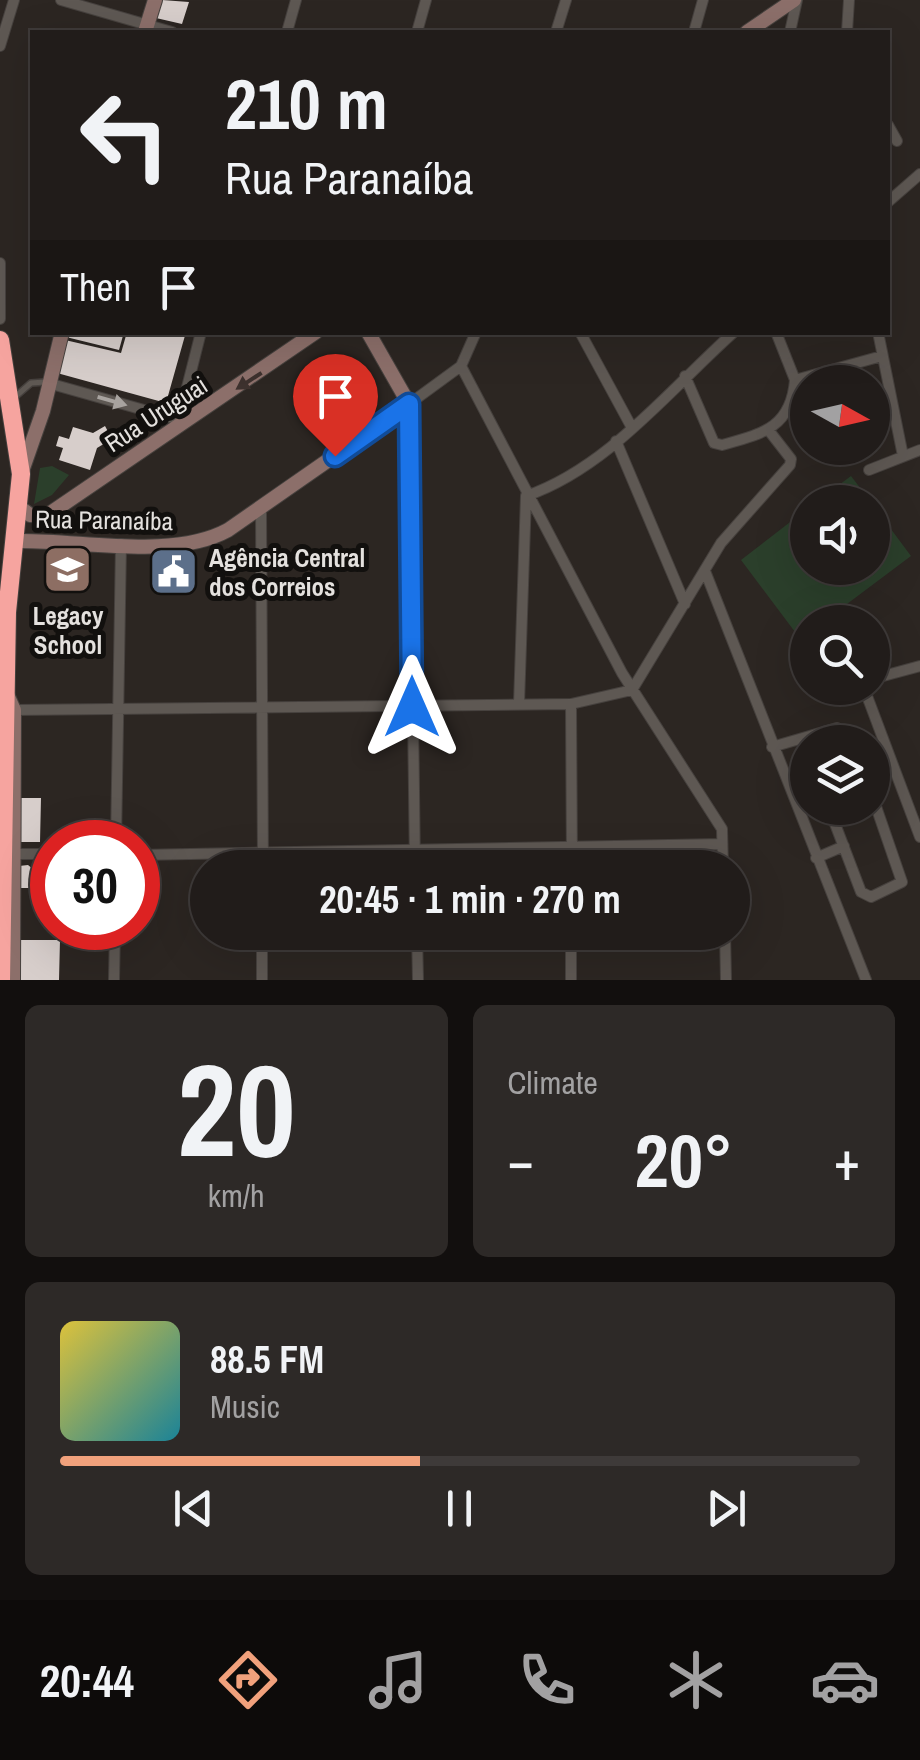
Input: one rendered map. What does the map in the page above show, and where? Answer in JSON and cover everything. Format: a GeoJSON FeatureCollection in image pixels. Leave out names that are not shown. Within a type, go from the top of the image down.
{"type":"FeatureCollection","features":[{"type":"Feature","properties":{"kind":"highway"},"geometry":{"type":"LineString","coordinates":[[0,340],[21,474],[18,506],[7,537],[0,980]]}},
{"type":"Feature","properties":{"kind":"street"},"geometry":{"type":"LineString","coordinates":[[0,46],[14,0]]}},
{"type":"Feature","properties":{"kind":"street"},"geometry":{"type":"LineString","coordinates":[[61,0],[146,29],[155,0]]}},
{"type":"Feature","properties":{"kind":"street"},"geometry":{"type":"LineString","coordinates":[[288,30],[296,0]]}},
{"type":"Feature","properties":{"kind":"street"},"geometry":{"type":"LineString","coordinates":[[418,30],[426,0]]}},
{"type":"Feature","properties":{"kind":"street"},"geometry":{"type":"LineString","coordinates":[[557,30],[566,0]]}},
{"type":"Feature","properties":{"kind":"street"},"geometry":{"type":"LineString","coordinates":[[695,30],[703,0]]}},
{"type":"Feature","properties":{"kind":"street"},"geometry":{"type":"LineString","coordinates":[[750,30],[795,0]]}},
{"type":"Feature","properties":{"kind":"street"},"geometry":{"type":"LineString","coordinates":[[790,30],[795,0]]}},
{"type":"Feature","properties":{"kind":"street"},"geometry":{"type":"LineString","coordinates":[[847,30],[849,0]]}},
{"type":"Feature","properties":{"kind":"street"},"geometry":{"type":"LineString","coordinates":[[890,129],[898,141]]}},
{"type":"Feature","properties":{"kind":"street"},"geometry":{"type":"LineString","coordinates":[[890,200],[920,174]]}},
{"type":"Feature","properties":{"kind":"street"},"geometry":{"type":"LineString","coordinates":[[0,263],[0,319]]}},
{"type":"Feature","properties":{"kind":"street"},"geometry":{"type":"LineString","coordinates":[[21,474],[61,335]]}},
{"type":"Feature","properties":{"kind":"street"},"geometry":{"type":"LineString","coordinates":[[48,383],[177,422],[200,335]]}},
{"type":"Feature","properties":{"kind":"street","name":"Rua Uruguai"},"geometry":{"type":"LineString","coordinates":[[46,516],[177,422],[311,335]]}},
{"type":"Feature","properties":{"kind":"street"},"geometry":{"type":"LineString","coordinates":[[370,335],[409,404],[415,850],[722,844]]}},
{"type":"Feature","properties":{"kind":"street"},"geometry":{"type":"LineString","coordinates":[[475,335],[461,366],[526,496],[632,690],[722,829],[722,850]]}},
{"type":"Feature","properties":{"kind":"street"},"geometry":{"type":"LineString","coordinates":[[582,335],[632,426]]}},
{"type":"Feature","properties":{"kind":"street"},"geometry":{"type":"LineString","coordinates":[[526,496],[569,477],[632,426],[731,335]]}},
{"type":"Feature","properties":{"kind":"street"},"geometry":{"type":"LineString","coordinates":[[777,335],[790,367]]}},
{"type":"Feature","properties":{"kind":"street"},"geometry":{"type":"LineString","coordinates":[[878,335],[903,456]]}},
{"type":"Feature","properties":{"kind":"street"},"geometry":{"type":"LineString","coordinates":[[849,365],[882,356]]}},
{"type":"Feature","properties":{"kind":"street","name":"Rua Paranaíba"},"geometry":{"type":"LineString","coordinates":[[7,537],[195,544],[260,509],[461,366]]}},
{"type":"Feature","properties":{"kind":"street"},"geometry":{"type":"LineString","coordinates":[[685,376],[714,443],[722,445],[770,432],[790,402]]}},
{"type":"Feature","properties":{"kind":"street"},"geometry":{"type":"LineString","coordinates":[[14,710],[571,704],[632,690],[738,521],[790,465],[791,459],[770,432]]}},
{"type":"Feature","properties":{"kind":"street"},"geometry":{"type":"LineString","coordinates":[[616,440],[685,604]]}},
{"type":"Feature","properties":{"kind":"street"},"geometry":{"type":"LineString","coordinates":[[869,470],[920,450]]}},
{"type":"Feature","properties":{"kind":"street"},"geometry":{"type":"LineString","coordinates":[[519,704],[526,496]]}},
{"type":"Feature","properties":{"kind":"street"},"geometry":{"type":"LineString","coordinates":[[18,506],[30,515],[46,516],[43,526],[50,540]]}},
{"type":"Feature","properties":{"kind":"street"},"geometry":{"type":"LineString","coordinates":[[260,509],[263,850]]}},
{"type":"Feature","properties":{"kind":"street"},"geometry":{"type":"LineString","coordinates":[[116,820],[121,543]]}},
{"type":"Feature","properties":{"kind":"street"},"geometry":{"type":"LineString","coordinates":[[705,572],[866,980]]}},
{"type":"Feature","properties":{"kind":"street"},"geometry":{"type":"LineString","coordinates":[[890,674],[920,666]]}},
{"type":"Feature","properties":{"kind":"street"},"geometry":{"type":"LineString","coordinates":[[4,688],[14,710],[13,980]]}},
{"type":"Feature","properties":{"kind":"street"},"geometry":{"type":"LineString","coordinates":[[571,704],[572,849]]}},
{"type":"Feature","properties":{"kind":"street"},"geometry":{"type":"LineString","coordinates":[[870,705],[920,837]]}},
{"type":"Feature","properties":{"kind":"street"},"geometry":{"type":"LineString","coordinates":[[772,747],[790,742]]}},
{"type":"Feature","properties":{"kind":"street"},"geometry":{"type":"LineString","coordinates":[[836,825],[865,896],[902,882],[882,825]]}},
{"type":"Feature","properties":{"kind":"street"},"geometry":{"type":"LineString","coordinates":[[816,858],[844,846]]}},
{"type":"Feature","properties":{"kind":"street"},"geometry":{"type":"LineString","coordinates":[[14,854],[30,854]]}},
{"type":"Feature","properties":{"kind":"street"},"geometry":{"type":"LineString","coordinates":[[160,856],[190,858]]}},
{"type":"Feature","properties":{"kind":"street"},"geometry":{"type":"LineString","coordinates":[[114,980],[115,950]]}},
{"type":"Feature","properties":{"kind":"street"},"geometry":{"type":"LineString","coordinates":[[262,950],[262,980]]}},
{"type":"Feature","properties":{"kind":"street"},"geometry":{"type":"LineString","coordinates":[[417,950],[418,980]]}},
{"type":"Feature","properties":{"kind":"street"},"geometry":{"type":"LineString","coordinates":[[571,980],[572,950]]}},
{"type":"Feature","properties":{"kind":"street"},"geometry":{"type":"LineString","coordinates":[[725,950],[726,980]]}},
{"type":"Feature","properties":{"kind":"lane"},"geometry":{"type":"LineString","coordinates":[[6,397],[31,384],[48,383]]}},
{"type":"Feature","properties":{"kind":"green space"},"geometry":{"type":"Polygon","coordinates":[[[52,466],[69,475],[52,495],[34,504],[40,468],[52,466]]]}},
{"type":"Feature","properties":{"kind":"green space"},"geometry":{"type":"Polygon","coordinates":[[[851,476],[858,485],[839,485],[851,476]]]}},
{"type":"Feature","properties":{"kind":"green space"},"geometry":{"type":"Polygon","coordinates":[[[790,522],[790,585],[872,585],[846,605],[790,605],[790,625],[741,560],[790,522]]]}},
{"type":"Feature","properties":{"kind":"green space"},"geometry":{"type":"Polygon","coordinates":[[[890,528],[911,556],[890,572],[890,528]]]}},
{"type":"Feature","properties":{"kind":"building"},"geometry":{"type":"Polygon","coordinates":[[[162,0],[189,2],[182,24],[156,18],[162,0]]]}},
{"type":"Feature","properties":{"kind":"building"},"geometry":{"type":"Polygon","coordinates":[[[66,335],[123,335],[119,350],[66,335]]]}},
{"type":"Feature","properties":{"kind":"building"},"geometry":{"type":"Polygon","coordinates":[[[126,335],[185,335],[166,403],[57,373],[65,340],[121,353],[126,335]]]}},
{"type":"Feature","properties":{"kind":"building"},"geometry":{"type":"Polygon","coordinates":[[[105,426],[112,439],[97,448],[90,470],[59,460],[63,448],[56,446],[59,436],[69,439],[73,427],[93,433],[105,426]]]}},
{"type":"Feature","properties":{"kind":"building"},"geometry":{"type":"Polygon","coordinates":[[[19,798],[41,798],[40,820],[30,820],[30,842],[19,842],[19,798]]]}},
{"type":"Feature","properties":{"kind":"building"},"geometry":{"type":"Polygon","coordinates":[[[19,866],[30,867],[30,888],[16,888],[19,866]]]}},
{"type":"Feature","properties":{"kind":"building"},"geometry":{"type":"Polygon","coordinates":[[[17,940],[30,940],[30,950],[60,950],[59,980],[17,980],[17,940]]]}},
{"type":"Feature","properties":{"kind":"place","name":"Legacy School"},"geometry":{"type":"Point","coordinates":[68,570]}},
{"type":"Feature","properties":{"kind":"place","name":"Agência Central dos Correios"},"geometry":{"type":"Point","coordinates":[174,572]}},
{"type":"Feature","properties":{"kind":"route"},"geometry":{"type":"LineString","coordinates":[[335,456],[409,404],[412,707]]}}]}
